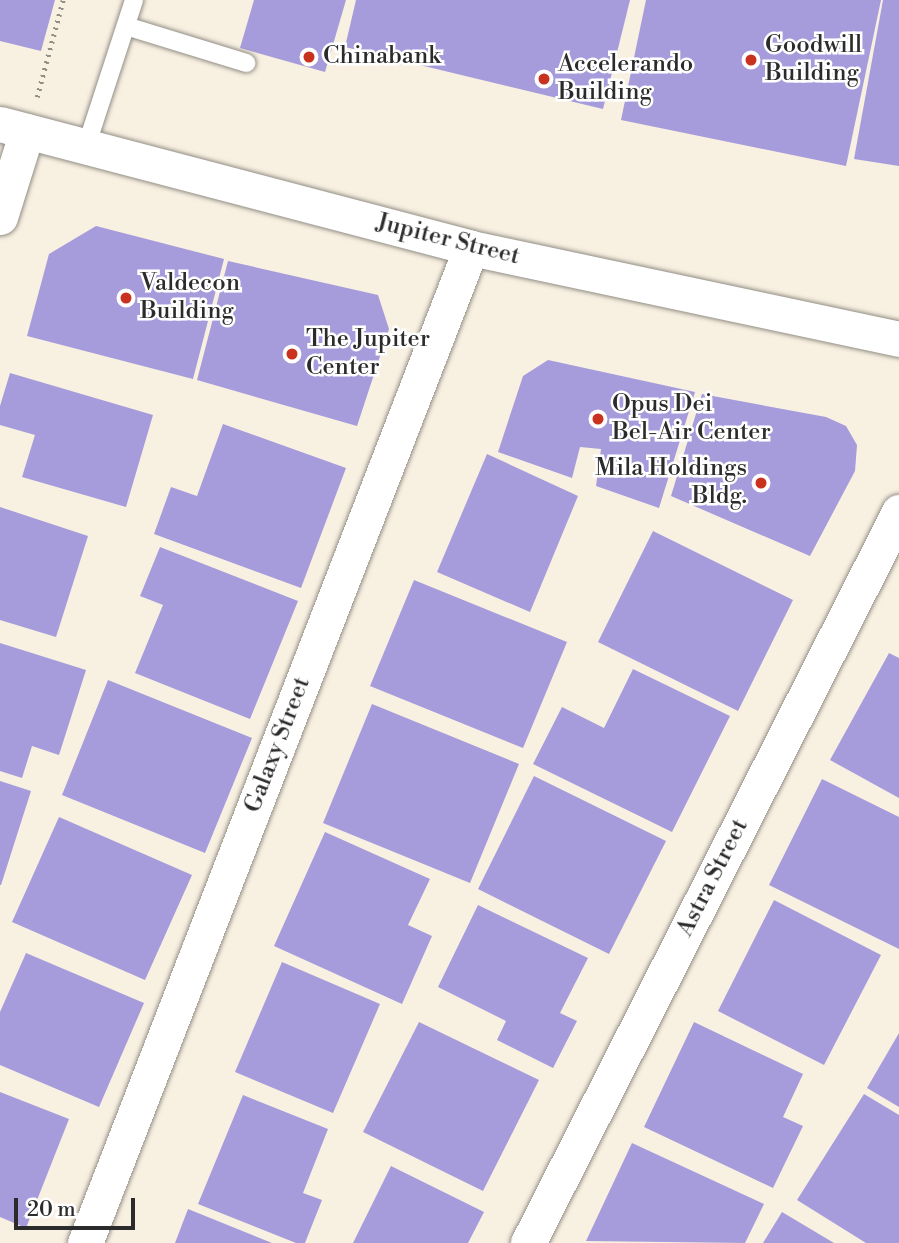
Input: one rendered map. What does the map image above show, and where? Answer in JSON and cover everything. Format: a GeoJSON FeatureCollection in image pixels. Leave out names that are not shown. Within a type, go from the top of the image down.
{"type":"FeatureCollection","features":[{"type":"Feature","properties":{"kind":"street","name":"Jupiter Street"},"geometry":{"type":"LineString","coordinates":[[14,128],[471,248],[899,339]]}},
{"type":"Feature","properties":{"kind":"street"},"geometry":{"type":"LineString","coordinates":[[0,218],[14,128]]}},
{"type":"Feature","properties":{"kind":"street","name":"Galaxy Street"},"geometry":{"type":"LineString","coordinates":[[85,1243],[471,248]]}},
{"type":"Feature","properties":{"kind":"street","name":"Astra Street"},"geometry":{"type":"LineString","coordinates":[[528,1243],[899,512]]}},
{"type":"Feature","properties":{"kind":"lane"},"geometry":{"type":"LineString","coordinates":[[86,147],[134,0]]}},
{"type":"Feature","properties":{"kind":"lane"},"geometry":{"type":"LineString","coordinates":[[126,26],[246,63]]}},
{"type":"Feature","properties":{"kind":"path"},"geometry":{"type":"LineString","coordinates":[[14,128],[63,0]]}},
{"type":"Feature","properties":{"kind":"building"},"geometry":{"type":"Polygon","coordinates":[[[0,0],[55,0],[41,51],[0,41],[0,0]]]}},
{"type":"Feature","properties":{"kind":"building"},"geometry":{"type":"Polygon","coordinates":[[[254,0],[346,0],[325,72],[240,48],[254,0]]]}},
{"type":"Feature","properties":{"kind":"building","name":"Accelerando Building"},"geometry":{"type":"Polygon","coordinates":[[[356,0],[630,0],[603,109],[345,47],[356,0]]]}},
{"type":"Feature","properties":{"kind":"building","name":"Goodwill Building"},"geometry":{"type":"Polygon","coordinates":[[[646,0],[881,0],[846,166],[621,120],[646,0]]]}},
{"type":"Feature","properties":{"kind":"building"},"geometry":{"type":"Polygon","coordinates":[[[883,0],[899,0],[899,166],[854,159],[883,0]]]}},
{"type":"Feature","properties":{"kind":"building","name":"Valdecon Building"},"geometry":{"type":"Polygon","coordinates":[[[96,226],[224,259],[193,379],[27,336],[49,254],[96,226]]]}},
{"type":"Feature","properties":{"kind":"building","name":"The Jupiter Center"},"geometry":{"type":"Polygon","coordinates":[[[228,261],[378,295],[389,329],[357,426],[197,380],[228,261]]]}},
{"type":"Feature","properties":{"kind":"building","name":"Opus Dei Bel-Air Center"},"geometry":{"type":"Polygon","coordinates":[[[548,360],[695,392],[659,508],[596,486],[601,449],[580,447],[572,478],[498,452],[523,376],[548,360]]]}},
{"type":"Feature","properties":{"kind":"building"},"geometry":{"type":"Polygon","coordinates":[[[10,373],[153,415],[126,507],[22,477],[35,435],[0,425],[0,406],[10,373]]]}},
{"type":"Feature","properties":{"kind":"building","name":"Mila Holdings Bldg."},"geometry":{"type":"Polygon","coordinates":[[[702,394],[826,417],[846,426],[857,445],[855,471],[810,556],[671,496],[702,394]]]}},
{"type":"Feature","properties":{"kind":"building"},"geometry":{"type":"Polygon","coordinates":[[[223,424],[346,468],[301,588],[154,534],[171,487],[197,496],[223,424]]]}},
{"type":"Feature","properties":{"kind":"building"},"geometry":{"type":"Polygon","coordinates":[[[487,454],[578,496],[530,612],[437,572],[487,454]]]}},
{"type":"Feature","properties":{"kind":"building"},"geometry":{"type":"Polygon","coordinates":[[[0,507],[88,536],[56,637],[0,620],[0,507]]]}},
{"type":"Feature","properties":{"kind":"building"},"geometry":{"type":"Polygon","coordinates":[[[653,531],[793,600],[738,711],[598,642],[653,531]]]}},
{"type":"Feature","properties":{"kind":"building"},"geometry":{"type":"Polygon","coordinates":[[[160,547],[298,601],[250,719],[135,673],[163,605],[140,596],[160,547]]]}},
{"type":"Feature","properties":{"kind":"building"},"geometry":{"type":"Polygon","coordinates":[[[414,580],[567,642],[523,748],[370,686],[414,580]]]}},
{"type":"Feature","properties":{"kind":"building"},"geometry":{"type":"Polygon","coordinates":[[[0,643],[86,670],[59,755],[32,746],[22,778],[0,771],[0,643]]]}},
{"type":"Feature","properties":{"kind":"building"},"geometry":{"type":"Polygon","coordinates":[[[889,653],[899,658],[899,798],[830,760],[889,653]]]}},
{"type":"Feature","properties":{"kind":"building"},"geometry":{"type":"Polygon","coordinates":[[[633,669],[730,716],[672,832],[533,764],[562,707],[604,728],[633,669]]]}},
{"type":"Feature","properties":{"kind":"building"},"geometry":{"type":"Polygon","coordinates":[[[108,680],[252,738],[205,853],[62,795],[108,680]]]}},
{"type":"Feature","properties":{"kind":"building"},"geometry":{"type":"Polygon","coordinates":[[[372,704],[519,764],[470,883],[323,823],[372,704]]]}},
{"type":"Feature","properties":{"kind":"building"},"geometry":{"type":"Polygon","coordinates":[[[534,776],[666,841],[609,954],[478,889],[534,776]]]}},
{"type":"Feature","properties":{"kind":"building"},"geometry":{"type":"Polygon","coordinates":[[[822,779],[899,817],[899,949],[769,885],[822,779]]]}},
{"type":"Feature","properties":{"kind":"building"},"geometry":{"type":"Polygon","coordinates":[[[0,781],[31,791],[1,885],[0,885],[0,781]]]}},
{"type":"Feature","properties":{"kind":"building"},"geometry":{"type":"Polygon","coordinates":[[[59,817],[192,875],[145,980],[12,922],[59,817]]]}},
{"type":"Feature","properties":{"kind":"building"},"geometry":{"type":"Polygon","coordinates":[[[325,832],[430,879],[408,925],[432,936],[402,1004],[274,946],[325,832]]]}},
{"type":"Feature","properties":{"kind":"building"},"geometry":{"type":"Polygon","coordinates":[[[774,900],[881,955],[824,1065],[718,1011],[774,900]]]}},
{"type":"Feature","properties":{"kind":"building"},"geometry":{"type":"Polygon","coordinates":[[[478,905],[588,958],[560,1013],[577,1021],[553,1068],[497,1040],[506,1021],[438,987],[478,905]]]}},
{"type":"Feature","properties":{"kind":"building"},"geometry":{"type":"Polygon","coordinates":[[[26,953],[144,1003],[99,1107],[0,1065],[0,1012],[26,953]]]}},
{"type":"Feature","properties":{"kind":"building"},"geometry":{"type":"Polygon","coordinates":[[[282,962],[380,1004],[333,1113],[235,1072],[282,962]]]}},
{"type":"Feature","properties":{"kind":"building"},"geometry":{"type":"Polygon","coordinates":[[[419,1022],[539,1080],[483,1191],[363,1132],[419,1022]]]}},
{"type":"Feature","properties":{"kind":"building"},"geometry":{"type":"Polygon","coordinates":[[[694,1022],[803,1074],[783,1117],[803,1126],[773,1188],[644,1127],[694,1022]]]}},
{"type":"Feature","properties":{"kind":"building"},"geometry":{"type":"Polygon","coordinates":[[[899,1033],[899,1107],[867,1088],[899,1033]]]}},
{"type":"Feature","properties":{"kind":"building"},"geometry":{"type":"Polygon","coordinates":[[[0,1092],[69,1119],[26,1228],[0,1217],[0,1092]]]}},
{"type":"Feature","properties":{"kind":"building"},"geometry":{"type":"Polygon","coordinates":[[[864,1094],[899,1115],[899,1243],[866,1243],[797,1200],[864,1094]]]}},
{"type":"Feature","properties":{"kind":"building"},"geometry":{"type":"Polygon","coordinates":[[[243,1095],[328,1129],[303,1193],[322,1200],[305,1243],[296,1243],[198,1204],[243,1095]]]}},
{"type":"Feature","properties":{"kind":"building"},"geometry":{"type":"Polygon","coordinates":[[[632,1143],[764,1204],[745,1243],[586,1241],[632,1143]]]}},
{"type":"Feature","properties":{"kind":"building"},"geometry":{"type":"Polygon","coordinates":[[[391,1166],[484,1212],[468,1243],[353,1243],[391,1166]]]}},
{"type":"Feature","properties":{"kind":"building"},"geometry":{"type":"Polygon","coordinates":[[[188,1209],[272,1243],[175,1243],[188,1209]]]}},
{"type":"Feature","properties":{"kind":"building"},"geometry":{"type":"Polygon","coordinates":[[[782,1212],[834,1243],[763,1243],[782,1212]]]}},
{"type":"Feature","properties":{"kind":"place","name":"Chinabank"},"geometry":{"type":"Point","coordinates":[309,57]}},
{"type":"Feature","properties":{"kind":"place","name":"Goodwill Building"},"geometry":{"type":"Point","coordinates":[751,60]}},
{"type":"Feature","properties":{"kind":"place","name":"Accelerando Building"},"geometry":{"type":"Point","coordinates":[544,79]}},
{"type":"Feature","properties":{"kind":"place","name":"Valdecon Building"},"geometry":{"type":"Point","coordinates":[126,298]}},
{"type":"Feature","properties":{"kind":"place","name":"The Jupiter Center"},"geometry":{"type":"Point","coordinates":[292,354]}},
{"type":"Feature","properties":{"kind":"place","name":"Opus Dei Bel-Air Center"},"geometry":{"type":"Point","coordinates":[598,419]}},
{"type":"Feature","properties":{"kind":"place","name":"Mila Holdings Bldg."},"geometry":{"type":"Point","coordinates":[761,483]}}]}
